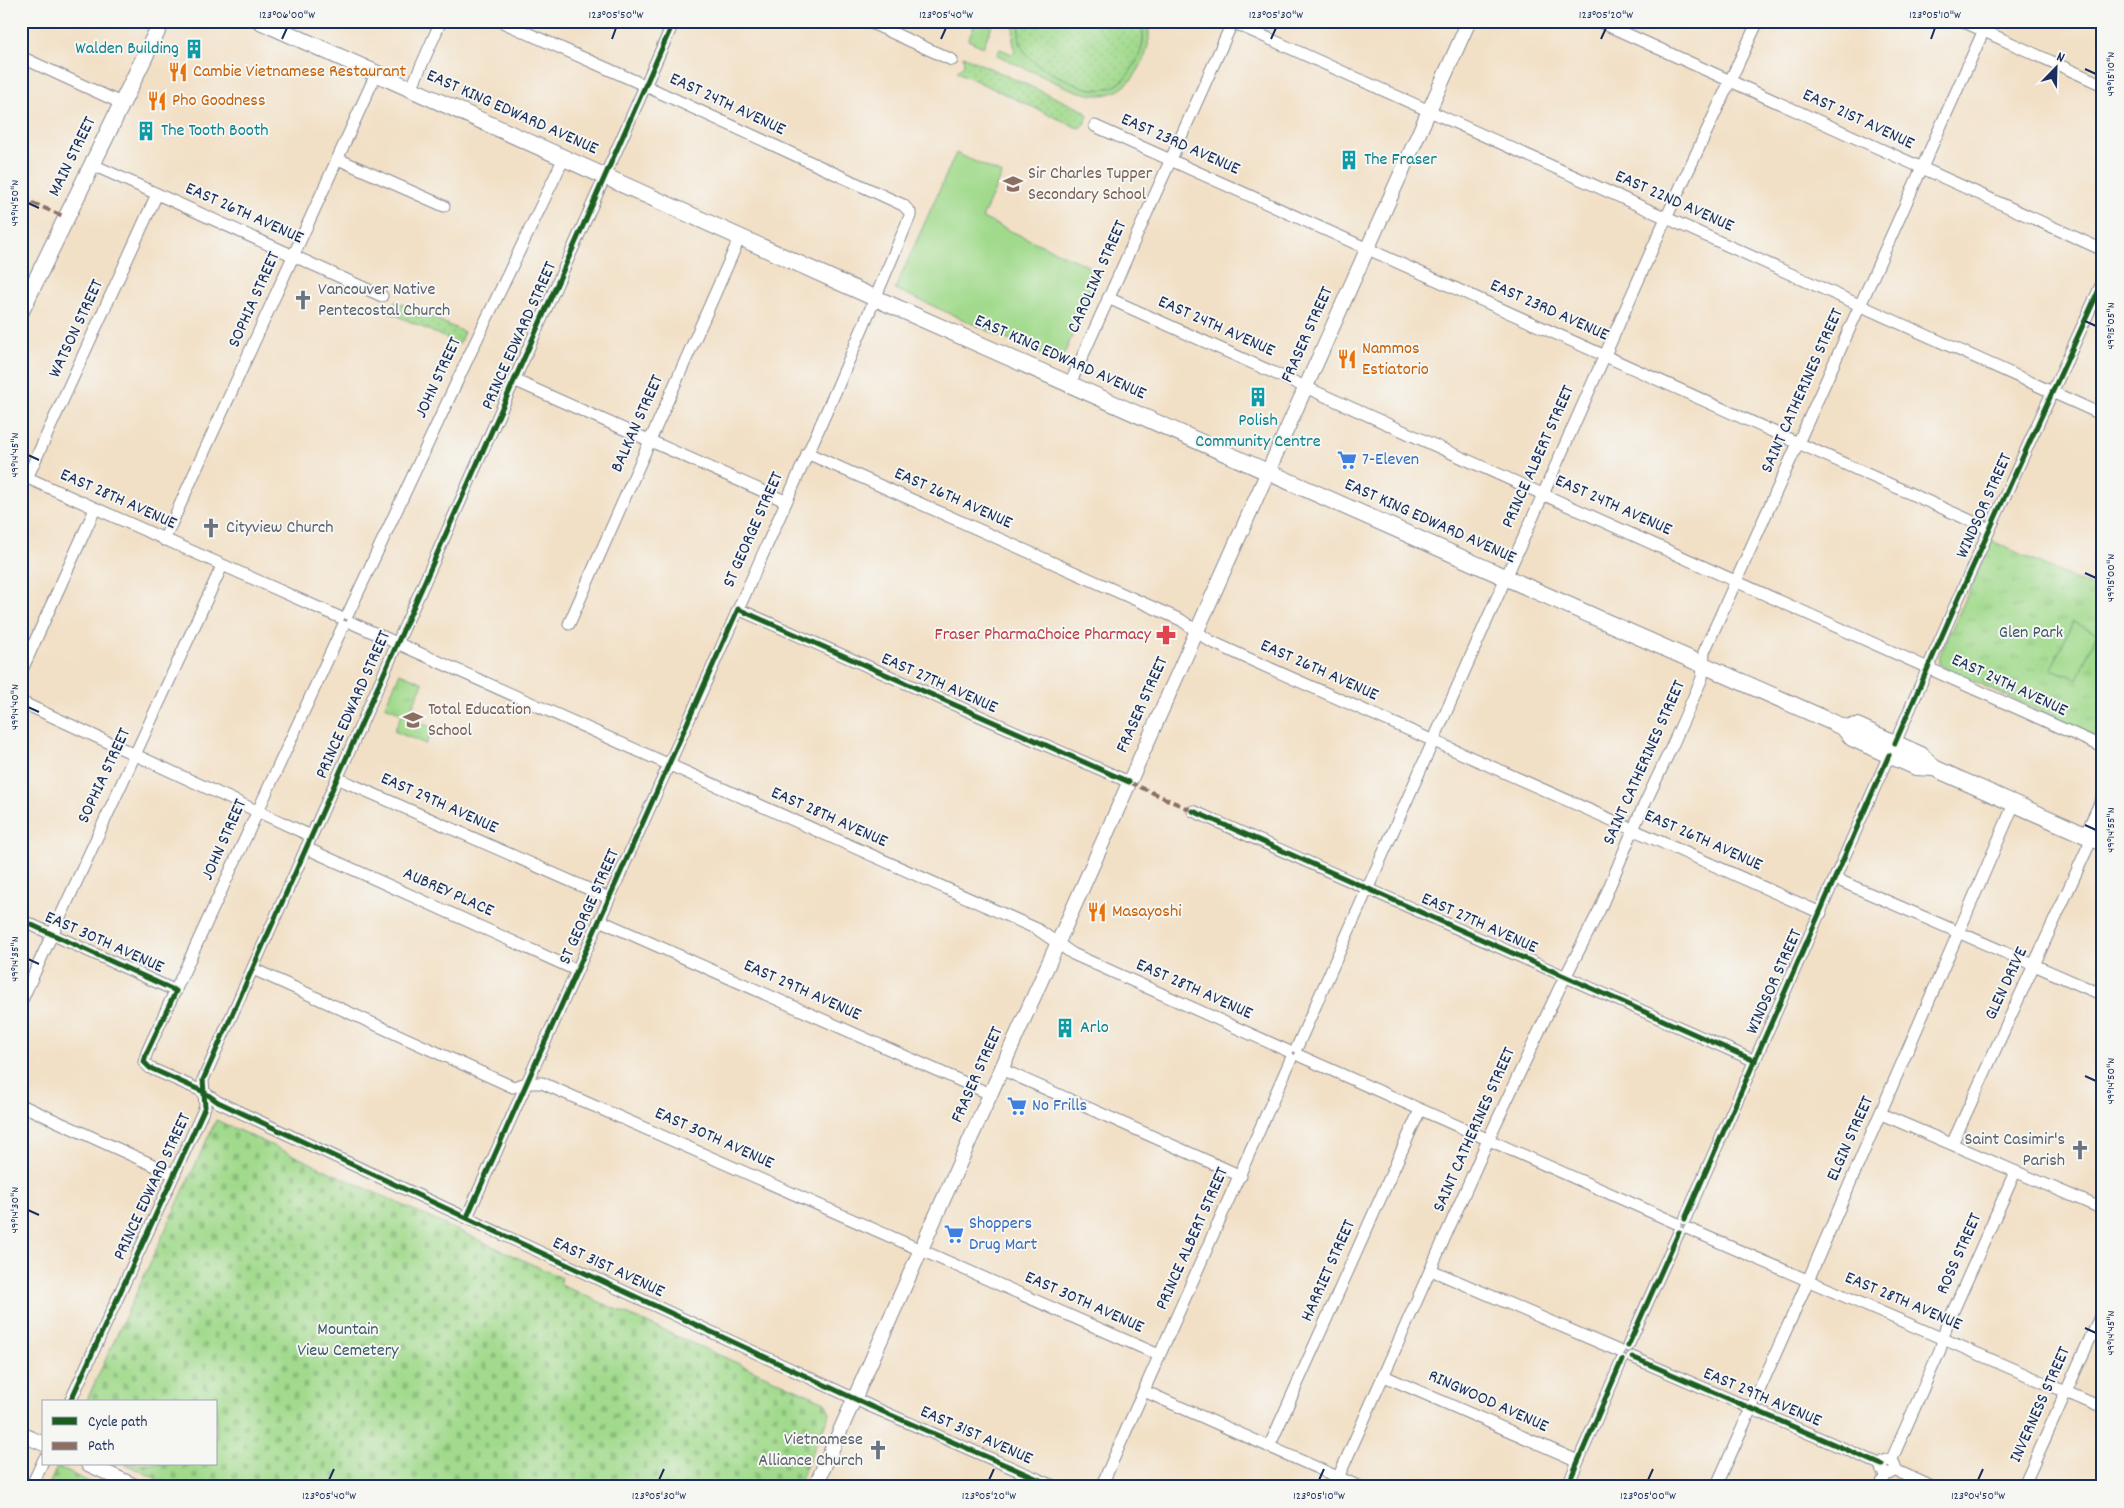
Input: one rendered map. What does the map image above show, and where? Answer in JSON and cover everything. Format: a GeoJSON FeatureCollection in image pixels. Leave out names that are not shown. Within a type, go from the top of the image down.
{"type":"FeatureCollection","features":[{"type":"Feature","properties":{"kind":"main road","name":"MAIN STREET"},"geometry":{"type":"LineString","coordinates":[[21,310],[162,21]]}},
{"type":"Feature","properties":{"kind":"main road","name":"EAST KING EDWARD AVENUE"},"geometry":{"type":"LineString","coordinates":[[260,21],[876,298],[1844,728],[1852,738],[1921,755],[1934,768],[2093,839]]}},
{"type":"Feature","properties":{"kind":"street"},"geometry":{"type":"LineString","coordinates":[[411,89],[441,21]]}},
{"type":"Feature","properties":{"kind":"street","name":"EAST 24TH AVENUE"},"geometry":{"type":"LineString","coordinates":[[500,21],[903,204],[910,212]]}},
{"type":"Feature","properties":{"kind":"street","name":"PRINCE EDWARD STREET"},"geometry":{"type":"LineString","coordinates":[[71,1400],[205,1107],[203,1080],[396,643],[516,381],[674,21]]}},
{"type":"Feature","properties":{"kind":"street"},"geometry":{"type":"LineString","coordinates":[[867,21],[952,60]]}},
{"type":"Feature","properties":{"kind":"street","name":"FRASER STREET"},"geometry":{"type":"LineString","coordinates":[[815,1487],[1469,21]]}},
{"type":"Feature","properties":{"kind":"street","name":"EAST 21ST AVENUE"},"geometry":{"type":"LineString","coordinates":[[1598,21],[2103,250]]}},
{"type":"Feature","properties":{"kind":"street","name":"PRINCE ALBERT STREET"},"geometry":{"type":"LineString","coordinates":[[1101,1487],[1241,1176],[1542,493],[1666,217],[1758,21]]}},
{"type":"Feature","properties":{"kind":"street"},"geometry":{"type":"LineString","coordinates":[[1962,21],[1986,26],[2103,85]]}},
{"type":"Feature","properties":{"kind":"street","name":"EAST 22ND AVENUE"},"geometry":{"type":"LineString","coordinates":[[1232,22],[2103,415]]}},
{"type":"Feature","properties":{"kind":"street","name":"CAROLINA STREET"},"geometry":{"type":"LineString","coordinates":[[1070,384],[1232,22]]}},
{"type":"Feature","properties":{"kind":"street","name":"SAINT CATHERINES STREET"},"geometry":{"type":"LineString","coordinates":[[1336,1482],[1488,1140],[1565,976],[1600,909],[1700,682],[1704,652],[1986,26]]}},
{"type":"Feature","properties":{"kind":"street"},"geometry":{"type":"LineString","coordinates":[[21,57],[121,103]]}},
{"type":"Feature","properties":{"kind":"street","name":"SOPHIA STREET"},"geometry":{"type":"LineString","coordinates":[[164,540],[376,74]]}},
{"type":"Feature","properties":{"kind":"street","name":"EAST 23RD AVENUE"},"geometry":{"type":"LineString","coordinates":[[1095,126],[1989,530]]}},
{"type":"Feature","properties":{"kind":"street","name":"JOHN STREET"},"geometry":{"type":"LineString","coordinates":[[150,1068],[144,1062],[147,1052],[345,620],[564,158]]}},
{"type":"Feature","properties":{"kind":"street"},"geometry":{"type":"LineString","coordinates":[[338,160],[444,206]]}},
{"type":"Feature","properties":{"kind":"street","name":"EAST 26TH AVENUE"},"geometry":{"type":"LineString","coordinates":[[92,164],[382,296]]}},
{"type":"Feature","properties":{"kind":"street","name":"WATSON STREET"},"geometry":{"type":"LineString","coordinates":[[24,476],[157,194]]}},
{"type":"Feature","properties":{"kind":"street","name":"ST GEORGE STREET"},"geometry":{"type":"LineString","coordinates":[[467,1217],[876,298],[909,220],[910,212]]}},
{"type":"Feature","properties":{"kind":"street","name":"BALKAN STREET"},"geometry":{"type":"LineString","coordinates":[[569,624],[740,237]]}},
{"type":"Feature","properties":{"kind":"street","name":"WINDSOR STREET"},"geometry":{"type":"LineString","coordinates":[[1566,1487],[1989,530],[2103,281]]}},
{"type":"Feature","properties":{"kind":"street","name":"EAST 24TH AVENUE"},"geometry":{"type":"LineString","coordinates":[[1108,298],[1736,580],[2103,748]]}},
{"type":"Feature","properties":{"kind":"street"},"geometry":{"type":"LineString","coordinates":[[516,381],[785,501]]}},
{"type":"Feature","properties":{"kind":"street","name":"EAST 26TH AVENUE"},"geometry":{"type":"LineString","coordinates":[[807,454],[1181,620],[1214,643],[1821,912]]}},
{"type":"Feature","properties":{"kind":"street","name":"EAST 28TH AVENUE"},"geometry":{"type":"LineString","coordinates":[[24,476],[1037,929],[1070,953],[1113,973],[1808,1281],[2103,1408]]}},
{"type":"Feature","properties":{"kind":"street"},"geometry":{"type":"LineString","coordinates":[[21,672],[95,509]]}},
{"type":"Feature","properties":{"kind":"street","name":"SOPHIA STREET"},"geometry":{"type":"LineString","coordinates":[[21,1002],[222,566]]}},
{"type":"Feature","properties":{"kind":"street","name":"EAST 27TH AVENUE"},"geometry":{"type":"LineString","coordinates":[[738,609],[1129,782]]}},
{"type":"Feature","properties":{"kind":"street"},"geometry":{"type":"LineString","coordinates":[[21,702],[311,836]]}},
{"type":"Feature","properties":{"kind":"street","name":"EAST 29TH AVENUE"},"geometry":{"type":"LineString","coordinates":[[337,778],[609,898]]}},
{"type":"Feature","properties":{"kind":"street","name":"GLEN DRIVE"},"geometry":{"type":"LineString","coordinates":[[1952,1144],[2093,839],[2103,796]]}},
{"type":"Feature","properties":{"kind":"street","name":"ELGIN STREET"},"geometry":{"type":"LineString","coordinates":[[1716,1487],[1881,1114],[2014,804]]}},
{"type":"Feature","properties":{"kind":"street","name":"EAST 27TH AVENUE"},"geometry":{"type":"LineString","coordinates":[[1193,811],[1755,1061]]}},
{"type":"Feature","properties":{"kind":"street","name":"AUBREY PLACE"},"geometry":{"type":"LineString","coordinates":[[306,848],[576,970]]}},
{"type":"Feature","properties":{"kind":"street"},"geometry":{"type":"LineString","coordinates":[[1836,879],[2103,995]]}},
{"type":"Feature","properties":{"kind":"street","name":"EAST 30TH AVENUE"},"geometry":{"type":"LineString","coordinates":[[21,920],[176,991]]}},
{"type":"Feature","properties":{"kind":"street","name":"EAST 29TH AVENUE"},"geometry":{"type":"LineString","coordinates":[[599,920],[990,1094]]}},
{"type":"Feature","properties":{"kind":"street","name":"EAST 30TH AVENUE"},"geometry":{"type":"LineString","coordinates":[[252,969],[514,1086],[527,1083],[542,1083],[1159,1356]]}},
{"type":"Feature","properties":{"kind":"street","name":"EAST 31ST AVENUE"},"geometry":{"type":"LineString","coordinates":[[150,1068],[204,1092],[218,1102],[854,1398],[1056,1487]]}},
{"type":"Feature","properties":{"kind":"street"},"geometry":{"type":"LineString","coordinates":[[1001,1069],[1241,1176]]}},
{"type":"Feature","properties":{"kind":"street"},"geometry":{"type":"LineString","coordinates":[[21,1105],[173,1174]]}},
{"type":"Feature","properties":{"kind":"street","name":"HARRIET STREET"},"geometry":{"type":"LineString","coordinates":[[1269,1447],[1420,1110]]}},
{"type":"Feature","properties":{"kind":"street"},"geometry":{"type":"LineString","coordinates":[[1881,1114],[2103,1210]]}},
{"type":"Feature","properties":{"kind":"street","name":"ROSS STREET"},"geometry":{"type":"LineString","coordinates":[[1880,1487],[1940,1350],[1946,1327],[2015,1172]]}},
{"type":"Feature","properties":{"kind":"street","name":"EAST 29TH AVENUE"},"geometry":{"type":"LineString","coordinates":[[1430,1270],[1932,1487]]}},
{"type":"Feature","properties":{"kind":"street","name":"INVERNESS STREET"},"geometry":{"type":"LineString","coordinates":[[2023,1487],[2103,1310]]}},
{"type":"Feature","properties":{"kind":"street","name":"RINGWOOD AVENUE"},"geometry":{"type":"LineString","coordinates":[[1384,1376],[1578,1461]]}},
{"type":"Feature","properties":{"kind":"street"},"geometry":{"type":"LineString","coordinates":[[1144,1391],[1269,1447],[1336,1482],[1360,1487]]}},
{"type":"Feature","properties":{"kind":"street"},"geometry":{"type":"LineString","coordinates":[[21,1434],[42,1443]]}},
{"type":"Feature","properties":{"kind":"street"},"geometry":{"type":"LineString","coordinates":[[31,1487],[42,1463]]}},
{"type":"Feature","properties":{"kind":"street"},"geometry":{"type":"LineString","coordinates":[[92,1466],[137,1487]]}},
{"type":"Feature","properties":{"kind":"green space"},"geometry":{"type":"Polygon","coordinates":[[[976,21],[994,21],[983,47],[968,40],[976,21]]]}},
{"type":"Feature","properties":{"kind":"green space"},"geometry":{"type":"Polygon","coordinates":[[[1014,21],[1021,21],[1019,33],[1021,43],[1025,52],[1032,60],[1049,72],[1077,85],[1091,89],[1111,88],[1120,83],[1130,71],[1142,47],[1143,32],[1140,21],[1147,21],[1149,33],[1148,46],[1139,69],[1129,82],[1119,90],[1108,94],[1084,93],[1059,84],[997,55],[1000,49],[1012,54],[1015,51],[1013,40],[1014,21]]]}},
{"type":"Feature","properties":{"kind":"green space"},"geometry":{"type":"Polygon","coordinates":[[[1021,21],[1140,21],[1143,31],[1142,47],[1133,67],[1120,83],[1111,88],[1091,89],[1077,85],[1049,72],[1032,60],[1025,52],[1021,43],[1019,33],[1021,21]]]}},
{"type":"Feature","properties":{"kind":"green space"},"geometry":{"type":"Polygon","coordinates":[[[963,56],[1085,111],[1088,116],[1083,126],[1078,128],[957,72],[964,64],[963,56]]]}},
{"type":"Feature","properties":{"kind":"green space"},"geometry":{"type":"Polygon","coordinates":[[[956,153],[1002,174],[982,218],[1101,272],[1060,363],[895,289],[956,153]]]}},
{"type":"Feature","properties":{"kind":"green space"},"geometry":{"type":"Polygon","coordinates":[[[395,301],[464,332],[459,344],[389,312],[395,301]]]}},
{"type":"Feature","properties":{"kind":"green space","name":"Glen Park"},"geometry":{"type":"Polygon","coordinates":[[[1990,540],[2103,592],[2103,740],[1939,664],[1939,657],[1986,554],[1990,540]]]}},
{"type":"Feature","properties":{"kind":"green space"},"geometry":{"type":"Polygon","coordinates":[[[2073,622],[2097,633],[2077,679],[2051,669],[2073,622]]]}},
{"type":"Feature","properties":{"kind":"green space"},"geometry":{"type":"Polygon","coordinates":[[[400,673],[423,683],[408,716],[385,706],[400,673]]]}},
{"type":"Feature","properties":{"kind":"green space"},"geometry":{"type":"Polygon","coordinates":[[[402,714],[433,728],[426,744],[394,731],[402,714]]]}},
{"type":"Feature","properties":{"kind":"green space","name":"Mountain View Cemetery"},"geometry":{"type":"Polygon","coordinates":[[[216,1120],[562,1278],[559,1284],[825,1402],[830,1413],[797,1487],[174,1487],[129,1466],[218,1466],[218,1400],[87,1400],[216,1120]]]}},
{"type":"Feature","properties":{"kind":"green space"},"geometry":{"type":"Polygon","coordinates":[[[57,1467],[100,1487],[48,1487],[57,1467]]]}},
{"type":"Feature","properties":{"kind":"marked path"},"geometry":{"type":"LineString","coordinates":[[21,198],[65,217]]}},
{"type":"Feature","properties":{"kind":"marked path"},"geometry":{"type":"LineString","coordinates":[[1129,782],[1193,811]]}},
{"type":"Feature","properties":{"kind":"cycle path"},"geometry":{"type":"LineString","coordinates":[[71,1400],[205,1107],[203,1080],[674,21]]}},
{"type":"Feature","properties":{"kind":"cycle path"},"geometry":{"type":"LineString","coordinates":[[1895,743],[1958,599],[2103,281]]}},
{"type":"Feature","properties":{"kind":"cycle path"},"geometry":{"type":"LineString","coordinates":[[467,1217],[738,609],[1129,782]]}},
{"type":"Feature","properties":{"kind":"cycle path"},"geometry":{"type":"LineString","coordinates":[[1685,1219],[1889,755]]}},
{"type":"Feature","properties":{"kind":"cycle path"},"geometry":{"type":"LineString","coordinates":[[1193,811],[1755,1061]]}},
{"type":"Feature","properties":{"kind":"cycle path"},"geometry":{"type":"LineString","coordinates":[[21,920],[176,991],[147,1052],[144,1062],[150,1068],[204,1092],[218,1102],[870,1406],[1056,1487]]}},
{"type":"Feature","properties":{"kind":"cycle path"},"geometry":{"type":"LineString","coordinates":[[1628,1346],[1679,1232]]}},
{"type":"Feature","properties":{"kind":"cycle path"},"geometry":{"type":"LineString","coordinates":[[1632,1357],[1882,1465]]}},
{"type":"Feature","properties":{"kind":"cycle path"},"geometry":{"type":"LineString","coordinates":[[1567,1487],[1622,1360]]}},
{"type":"Feature","properties":{"kind":"place","name":"Walden Building"},"geometry":{"type":"Point","coordinates":[194,49]}},
{"type":"Feature","properties":{"kind":"place","name":"Cambie Vietnamese Restaurant"},"geometry":{"type":"Point","coordinates":[178,72]}},
{"type":"Feature","properties":{"kind":"place","name":"Pho Goodness"},"geometry":{"type":"Point","coordinates":[157,101]}},
{"type":"Feature","properties":{"kind":"place","name":"The Tooth Booth"},"geometry":{"type":"Point","coordinates":[146,131]}},
{"type":"Feature","properties":{"kind":"place","name":"The Fraser"},"geometry":{"type":"Point","coordinates":[1349,160]}},
{"type":"Feature","properties":{"kind":"place","name":"Sir Charles Tupper Secondary School"},"geometry":{"type":"Point","coordinates":[1013,184]}},
{"type":"Feature","properties":{"kind":"place","name":"Vancouver Native Pentecostal Church"},"geometry":{"type":"Point","coordinates":[303,300]}},
{"type":"Feature","properties":{"kind":"place","name":"Nammos Estiatorio"},"geometry":{"type":"Point","coordinates":[1347,359]}},
{"type":"Feature","properties":{"kind":"place","name":"Polish Community Centre"},"geometry":{"type":"Point","coordinates":[1258,397]}},
{"type":"Feature","properties":{"kind":"place","name":"7-Eleven"},"geometry":{"type":"Point","coordinates":[1347,460]}},
{"type":"Feature","properties":{"kind":"place","name":"Cityview Church"},"geometry":{"type":"Point","coordinates":[211,528]}},
{"type":"Feature","properties":{"kind":"place","name":"Fraser PharmaChoice Pharmacy"},"geometry":{"type":"Point","coordinates":[1166,635]}},
{"type":"Feature","properties":{"kind":"place","name":"Total Education School"},"geometry":{"type":"Point","coordinates":[413,720]}},
{"type":"Feature","properties":{"kind":"place","name":"Masayoshi"},"geometry":{"type":"Point","coordinates":[1097,912]}},
{"type":"Feature","properties":{"kind":"place","name":"Arlo"},"geometry":{"type":"Point","coordinates":[1065,1028]}},
{"type":"Feature","properties":{"kind":"place","name":"No Frills"},"geometry":{"type":"Point","coordinates":[1017,1106]}},
{"type":"Feature","properties":{"kind":"place","name":"Saint Casimir's Parish"},"geometry":{"type":"Point","coordinates":[2080,1150]}},
{"type":"Feature","properties":{"kind":"place","name":"Shoppers Drug Mart"},"geometry":{"type":"Point","coordinates":[954,1234]}},
{"type":"Feature","properties":{"kind":"place","name":"Vietnamese Alliance Church"},"geometry":{"type":"Point","coordinates":[878,1450]}}]}
